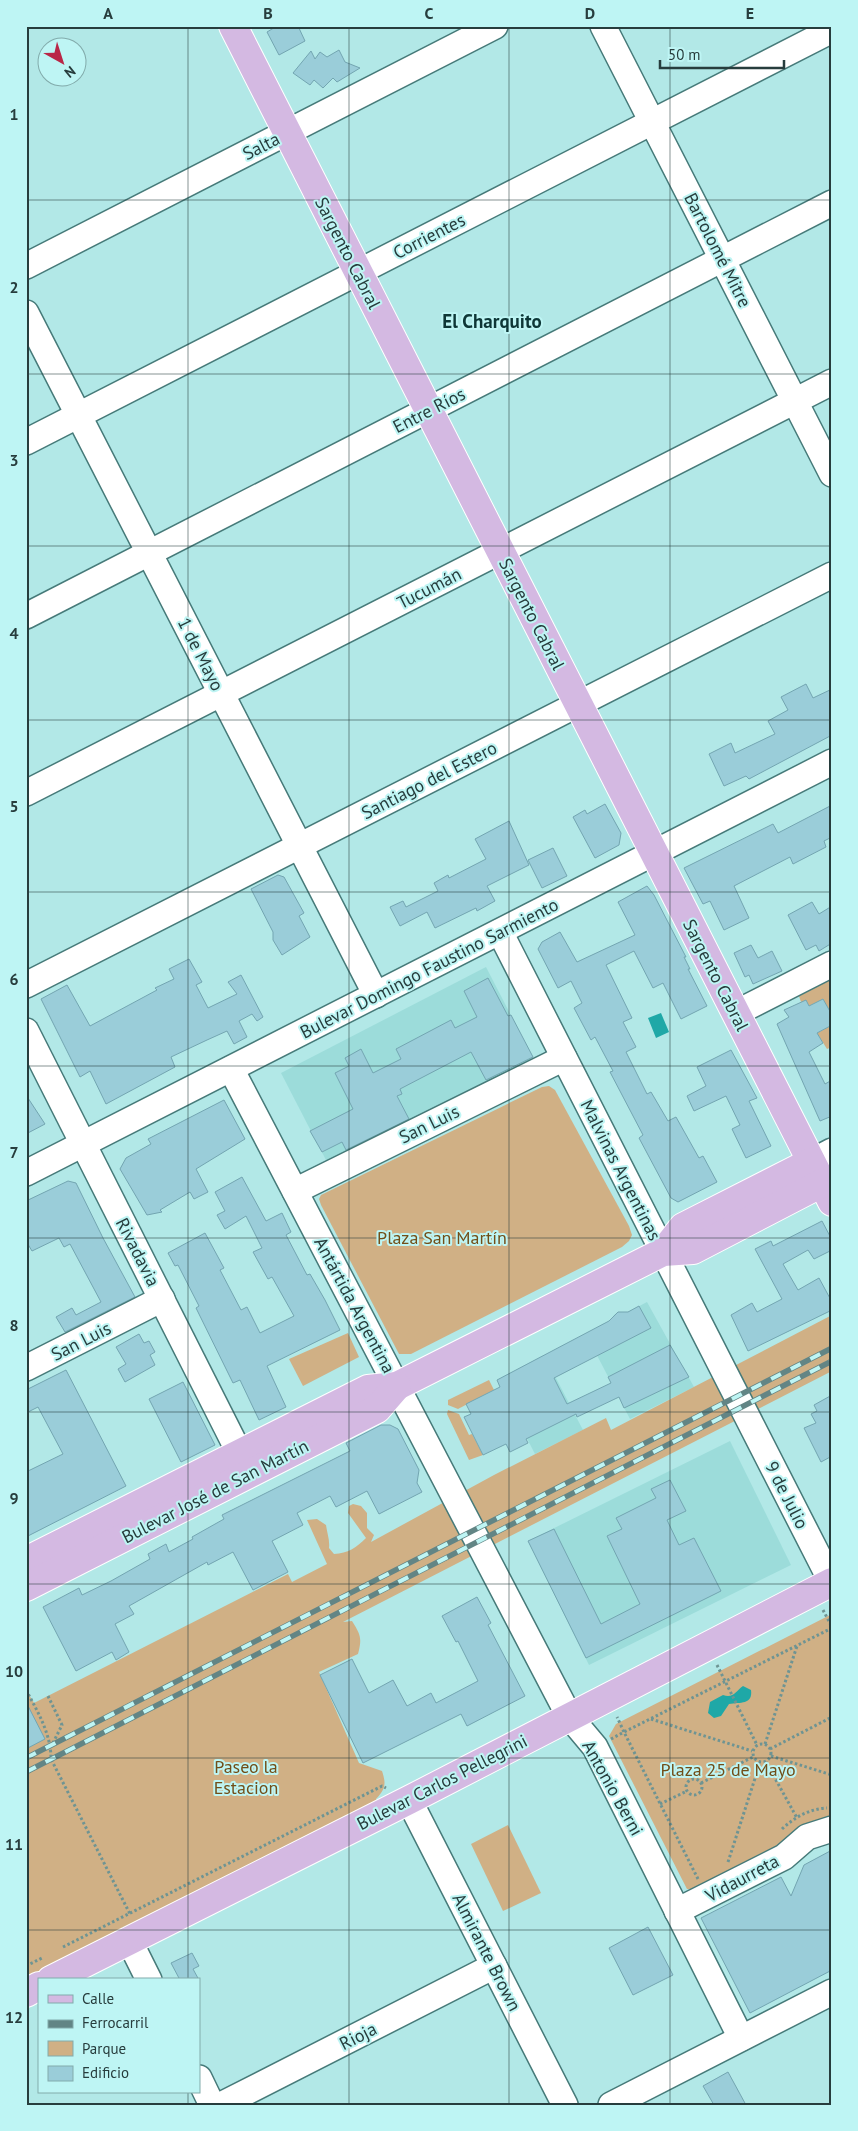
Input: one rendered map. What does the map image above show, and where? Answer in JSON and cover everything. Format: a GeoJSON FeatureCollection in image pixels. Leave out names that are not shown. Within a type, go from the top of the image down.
{"type":"FeatureCollection","features":[{"type":"Feature","properties":{"kind":"main road","name":"Sargento Cabral"},"geometry":{"type":"LineString","coordinates":[[232,26],[736,1013],[826,1175]]}},
{"type":"Feature","properties":{"kind":"main road","name":"Bulevar José de San Martín"},"geometry":{"type":"LineString","coordinates":[[26,1587],[245,1464],[368,1390],[397,1386],[663,1252],[684,1227],[826,1175]]}},
{"type":"Feature","properties":{"kind":"main road","name":"Bulevar José de San Martín"},"geometry":{"type":"LineString","coordinates":[[26,1561],[245,1464]]}},
{"type":"Feature","properties":{"kind":"main road","name":"Bulevar Carlos Pellegrini"},"geometry":{"type":"LineString","coordinates":[[55,1978],[409,1800],[832,1582]]}},
{"type":"Feature","properties":{"kind":"main road"},"geometry":{"type":"LineString","coordinates":[[26,1992],[38,1986]]}},
{"type":"Feature","properties":{"kind":"street","name":"Salta"},"geometry":{"type":"LineString","coordinates":[[26,266],[496,26]]}},
{"type":"Feature","properties":{"kind":"street","name":"Bartolomé Mitre"},"geometry":{"type":"LineString","coordinates":[[603,26],[832,474]]}},
{"type":"Feature","properties":{"kind":"street","name":"Corrientes"},"geometry":{"type":"LineString","coordinates":[[26,442],[832,30]]}},
{"type":"Feature","properties":{"kind":"street","name":"Entre Ríos"},"geometry":{"type":"LineString","coordinates":[[26,616],[832,204]]}},
{"type":"Feature","properties":{"kind":"street","name":"1 de Mayo"},"geometry":{"type":"LineString","coordinates":[[26,314],[376,995]]}},
{"type":"Feature","properties":{"kind":"street","name":"Tucumán"},"geometry":{"type":"LineString","coordinates":[[26,793],[832,382]]}},
{"type":"Feature","properties":{"kind":"street","name":"Santiago del Estero"},"geometry":{"type":"LineString","coordinates":[[26,985],[832,575]]}},
{"type":"Feature","properties":{"kind":"street","name":"Bulevar Domingo Faustino Sarmiento"},"geometry":{"type":"LineString","coordinates":[[26,1173],[832,762]]}},
{"type":"Feature","properties":{"kind":"street","name":"Malvinas Argentinas"},"geometry":{"type":"LineString","coordinates":[[500,932],[742,1408]]}},
{"type":"Feature","properties":{"kind":"street"},"geometry":{"type":"LineString","coordinates":[[736,1013],[832,964]]}},
{"type":"Feature","properties":{"kind":"street","name":"Rivadavia"},"geometry":{"type":"LineString","coordinates":[[26,1030],[245,1464]]}},
{"type":"Feature","properties":{"kind":"street","name":"San Luis"},"geometry":{"type":"LineString","coordinates":[[295,1191],[564,1058]]}},
{"type":"Feature","properties":{"kind":"street","name":"Antártida Argentina"},"geometry":{"type":"LineString","coordinates":[[231,1068],[478,1542]]}},
{"type":"Feature","properties":{"kind":"street","name":"San Luis"},"geometry":{"type":"LineString","coordinates":[[26,1368],[162,1299]]}},
{"type":"Feature","properties":{"kind":"street","name":"9 de Julio"},"geometry":{"type":"LineString","coordinates":[[742,1408],[832,1582]]}},
{"type":"Feature","properties":{"kind":"street","name":"Antonio Berni"},"geometry":{"type":"LineString","coordinates":[[478,1542],[569,1716],[595,1747],[741,2038]]}},
{"type":"Feature","properties":{"kind":"street","name":"Almirante Brown"},"geometry":{"type":"LineString","coordinates":[[409,1800],[565,2105]]}},
{"type":"Feature","properties":{"kind":"street","name":"Vidaurreta"},"geometry":{"type":"LineString","coordinates":[[677,1911],[784,1857],[807,1837],[832,1829]]}},
{"type":"Feature","properties":{"kind":"street"},"geometry":{"type":"LineString","coordinates":[[129,1940],[148,1978]]}},
{"type":"Feature","properties":{"kind":"street","name":"Rioja"},"geometry":{"type":"LineString","coordinates":[[221,2105],[494,1966]]}},
{"type":"Feature","properties":{"kind":"street"},"geometry":{"type":"LineString","coordinates":[[611,2105],[832,1992]]}},
{"type":"Feature","properties":{"kind":"street"},"geometry":{"type":"LineString","coordinates":[[200,2080],[212,2105]]}},
{"type":"Feature","properties":{"kind":"path"},"geometry":{"type":"LineString","coordinates":[[595,1747],[832,1628]]}},
{"type":"Feature","properties":{"kind":"path"},"geometry":{"type":"LineString","coordinates":[[707,1645],[757,1745]]}},
{"type":"Feature","properties":{"kind":"path"},"geometry":{"type":"LineString","coordinates":[[765,1744],[798,1646]]}},
{"type":"Feature","properties":{"kind":"path"},"geometry":{"type":"LineString","coordinates":[[26,1690],[47,1732],[51,1745],[51,1759],[130,1914]]}},
{"type":"Feature","properties":{"kind":"path"},"geometry":{"type":"LineString","coordinates":[[48,1696],[62,1725],[51,1745]]}},
{"type":"Feature","properties":{"kind":"path"},"geometry":{"type":"LineString","coordinates":[[606,1697],[697,1879]]}},
{"type":"Feature","properties":{"kind":"path"},"geometry":{"type":"LineString","coordinates":[[770,1749],[832,1718]]}},
{"type":"Feature","properties":{"kind":"path"},"geometry":{"type":"LineString","coordinates":[[651,1719],[752,1751]]}},
{"type":"Feature","properties":{"kind":"path"},"geometry":{"type":"LineString","coordinates":[[765,1744],[757,1745],[752,1751],[753,1757],[760,1762],[766,1762]]}},
{"type":"Feature","properties":{"kind":"path"},"geometry":{"type":"LineString","coordinates":[[765,1744],[770,1749],[771,1756],[766,1762]]}},
{"type":"Feature","properties":{"kind":"path"},"geometry":{"type":"LineString","coordinates":[[771,1756],[832,1775]]}},
{"type":"Feature","properties":{"kind":"path"},"geometry":{"type":"LineString","coordinates":[[701,1783],[753,1757]]}},
{"type":"Feature","properties":{"kind":"path"},"geometry":{"type":"LineString","coordinates":[[728,1863],[760,1762]]}},
{"type":"Feature","properties":{"kind":"path"},"geometry":{"type":"LineString","coordinates":[[766,1762],[807,1837]]}},
{"type":"Feature","properties":{"kind":"path"},"geometry":{"type":"LineString","coordinates":[[687,1792],[686,1785],[690,1780],[696,1779],[701,1783]]}},
{"type":"Feature","properties":{"kind":"path"},"geometry":{"type":"LineString","coordinates":[[687,1792],[692,1795],[698,1794],[701,1789],[701,1783]]}},
{"type":"Feature","properties":{"kind":"path"},"geometry":{"type":"LineString","coordinates":[[660,1804],[687,1792]]}},
{"type":"Feature","properties":{"kind":"shaded area"},"geometry":{"type":"Polygon","coordinates":[[[486,967],[533,1058],[328,1164],[281,1073],[486,967]]]}},
{"type":"Feature","properties":{"kind":"shaded area"},"geometry":{"type":"Polygon","coordinates":[[[661,1013],[669,1032],[656,1038],[648,1018],[661,1013]]]}},
{"type":"Feature","properties":{"kind":"shaded area"},"geometry":{"type":"Polygon","coordinates":[[[647,1302],[694,1387],[630,1419],[586,1334],[611,1320],[618,1312],[626,1313],[647,1302]]]}},
{"type":"Feature","properties":{"kind":"shaded area"},"geometry":{"type":"Polygon","coordinates":[[[544,1355],[583,1430],[535,1454],[497,1380],[544,1355]]]}},
{"type":"Feature","properties":{"kind":"shaded area"},"geometry":{"type":"Polygon","coordinates":[[[730,1441],[791,1565],[589,1665],[528,1541],[730,1441]]]}},
{"type":"Feature","properties":{"kind":"shaded area"},"geometry":{"type":"Polygon","coordinates":[[[743,1686],[751,1690],[748,1700],[729,1704],[721,1716],[714,1718],[708,1713],[710,1702],[723,1695],[732,1695],[743,1686]]]}},
{"type":"Feature","properties":{"kind":"green space"},"geometry":{"type":"Polygon","coordinates":[[[832,979],[832,1015],[823,999],[809,1006],[806,1001],[801,1002],[799,996],[832,979]]]}},
{"type":"Feature","properties":{"kind":"green space"},"geometry":{"type":"Polygon","coordinates":[[[832,1025],[832,1047],[827,1049],[817,1033],[832,1025]]]}},
{"type":"Feature","properties":{"kind":"green space","name":"Plaza San Martín"},"geometry":{"type":"Polygon","coordinates":[[[549,1086],[555,1090],[629,1226],[632,1235],[629,1241],[622,1247],[411,1354],[399,1354],[321,1205],[319,1199],[321,1195],[542,1087],[549,1086]]]}},
{"type":"Feature","properties":{"kind":"green space","name":"Paseo la Estacion"},"geometry":{"type":"Polygon","coordinates":[[[832,1315],[832,1371],[343,1622],[352,1621],[357,1630],[360,1637],[358,1654],[319,1672],[359,1763],[382,1771],[384,1786],[376,1799],[383,1813],[56,1978],[38,1978],[38,1987],[26,1993],[26,1690],[34,1703],[288,1574],[292,1582],[327,1564],[307,1520],[317,1519],[326,1525],[329,1548],[334,1554],[348,1551],[366,1538],[348,1513],[349,1506],[353,1504],[361,1506],[367,1513],[367,1528],[374,1535],[371,1542],[494,1475],[606,1418],[611,1430],[832,1315]]]}},
{"type":"Feature","properties":{"kind":"green space"},"geometry":{"type":"Polygon","coordinates":[[[348,1333],[359,1357],[303,1386],[289,1359],[348,1333]]]}},
{"type":"Feature","properties":{"kind":"green space"},"geometry":{"type":"Polygon","coordinates":[[[489,1380],[494,1390],[458,1409],[448,1405],[448,1400],[489,1380]]]}},
{"type":"Feature","properties":{"kind":"green space"},"geometry":{"type":"Polygon","coordinates":[[[448,1410],[459,1414],[469,1435],[472,1434],[483,1455],[469,1460],[447,1414],[448,1410]]]}},
{"type":"Feature","properties":{"kind":"green space","name":"Plaza 25 de Mayo"},"geometry":{"type":"Polygon","coordinates":[[[830,1615],[832,1820],[816,1820],[795,1830],[781,1848],[698,1890],[687,1889],[609,1736],[616,1724],[830,1615]]]}},
{"type":"Feature","properties":{"kind":"green space"},"geometry":{"type":"Polygon","coordinates":[[[508,1825],[541,1893],[503,1911],[471,1844],[508,1825]]]}},
{"type":"Feature","properties":{"kind":"building"},"geometry":{"type":"Polygon","coordinates":[[[277,26],[298,26],[305,41],[279,55],[267,32],[277,26]]]}},
{"type":"Feature","properties":{"kind":"building"},"geometry":{"type":"Polygon","coordinates":[[[339,50],[345,62],[360,68],[337,82],[333,78],[323,88],[314,80],[310,85],[293,73],[311,51],[315,59],[320,52],[327,57],[339,50]]]}},
{"type":"Feature","properties":{"kind":"building"},"geometry":{"type":"Polygon","coordinates":[[[806,684],[813,698],[832,689],[832,735],[749,779],[746,776],[724,786],[709,754],[731,743],[735,753],[775,734],[768,721],[788,710],[781,697],[806,684]]]}},
{"type":"Feature","properties":{"kind":"building"},"geometry":{"type":"Polygon","coordinates":[[[605,804],[621,833],[619,845],[595,858],[573,817],[585,810],[587,814],[605,804]]]}},
{"type":"Feature","properties":{"kind":"building"},"geometry":{"type":"Polygon","coordinates":[[[832,805],[832,837],[824,841],[826,847],[793,864],[790,857],[734,886],[749,918],[724,930],[710,901],[703,904],[684,868],[773,824],[778,833],[832,805]]]}},
{"type":"Feature","properties":{"kind":"building"},"geometry":{"type":"Polygon","coordinates":[[[509,821],[529,865],[487,886],[495,901],[477,911],[476,908],[435,928],[427,912],[400,926],[390,907],[403,901],[406,907],[438,891],[434,883],[448,875],[449,878],[486,859],[475,839],[509,821]]]}},
{"type":"Feature","properties":{"kind":"building"},"geometry":{"type":"Polygon","coordinates":[[[553,848],[567,876],[542,888],[528,860],[553,848]]]}},
{"type":"Feature","properties":{"kind":"building"},"geometry":{"type":"Polygon","coordinates":[[[278,875],[284,877],[304,913],[299,916],[310,937],[282,955],[273,940],[273,932],[251,889],[278,875]]]}},
{"type":"Feature","properties":{"kind":"building"},"geometry":{"type":"Polygon","coordinates":[[[647,886],[654,895],[686,957],[684,957],[690,969],[688,969],[707,1006],[681,1019],[663,983],[653,988],[634,951],[606,965],[632,1018],[623,1022],[636,1047],[626,1052],[647,1094],[651,1092],[668,1121],[676,1117],[699,1158],[703,1156],[717,1182],[678,1202],[671,1198],[639,1138],[643,1135],[610,1072],[613,1071],[595,1037],[591,1040],[574,1008],[582,1003],[571,981],[558,988],[538,949],[542,942],[560,932],[577,962],[635,935],[618,902],[647,886]]]}},
{"type":"Feature","properties":{"kind":"building"},"geometry":{"type":"Polygon","coordinates":[[[812,902],[819,914],[832,906],[832,943],[819,951],[816,945],[806,950],[788,915],[812,902]]]}},
{"type":"Feature","properties":{"kind":"building"},"geometry":{"type":"Polygon","coordinates":[[[751,945],[758,958],[772,951],[782,971],[753,984],[749,975],[745,977],[734,953],[751,945]]]}},
{"type":"Feature","properties":{"kind":"building"},"geometry":{"type":"Polygon","coordinates":[[[189,959],[202,982],[196,985],[208,1008],[237,994],[228,982],[241,975],[263,1017],[257,1021],[252,1014],[239,1021],[247,1037],[234,1044],[227,1031],[171,1057],[175,1067],[106,1104],[90,1071],[80,1077],[41,999],[67,985],[90,1026],[174,979],[169,969],[189,959]]]}},
{"type":"Feature","properties":{"kind":"building"},"geometry":{"type":"Polygon","coordinates":[[[488,978],[508,1016],[511,1015],[533,1057],[486,1080],[471,1052],[400,1089],[402,1094],[397,1096],[409,1119],[346,1150],[342,1142],[322,1152],[310,1131],[353,1109],[335,1073],[349,1066],[345,1058],[361,1049],[373,1073],[401,1059],[396,1049],[451,1020],[455,1028],[477,1017],[464,991],[488,978]]]}},
{"type":"Feature","properties":{"kind":"building"},"geometry":{"type":"Polygon","coordinates":[[[823,999],[832,1015],[832,1025],[817,1033],[823,1043],[809,1052],[825,1084],[832,1080],[832,1116],[820,1121],[777,1024],[789,1017],[784,1010],[806,1000],[809,1006],[823,999]]]}},
{"type":"Feature","properties":{"kind":"building"},"geometry":{"type":"Polygon","coordinates":[[[731,1050],[757,1098],[749,1101],[771,1146],[746,1158],[732,1129],[740,1125],[726,1096],[694,1111],[687,1096],[706,1086],[697,1067],[731,1050]]]}},
{"type":"Feature","properties":{"kind":"building"},"geometry":{"type":"Polygon","coordinates":[[[26,1095],[45,1124],[26,1134],[26,1095]]]}},
{"type":"Feature","properties":{"kind":"building"},"geometry":{"type":"Polygon","coordinates":[[[224,1100],[245,1139],[196,1169],[208,1192],[194,1199],[190,1192],[160,1210],[162,1212],[147,1215],[120,1169],[126,1158],[151,1144],[148,1139],[224,1100]]]}},
{"type":"Feature","properties":{"kind":"building"},"geometry":{"type":"Polygon","coordinates":[[[242,1177],[266,1221],[282,1213],[291,1232],[286,1235],[307,1275],[310,1274],[325,1300],[340,1330],[267,1366],[286,1407],[259,1420],[240,1380],[233,1383],[196,1308],[199,1306],[178,1265],[175,1266],[168,1253],[205,1233],[224,1268],[220,1270],[241,1310],[247,1307],[260,1333],[294,1316],[272,1277],[268,1279],[253,1252],[262,1248],[246,1216],[225,1229],[217,1215],[225,1211],[215,1192],[242,1177]]]}},
{"type":"Feature","properties":{"kind":"building"},"geometry":{"type":"Polygon","coordinates":[[[68,1181],[76,1183],[135,1297],[65,1332],[56,1317],[72,1308],[76,1315],[101,1302],[70,1244],[64,1247],[59,1238],[32,1251],[26,1241],[26,1201],[68,1181]]]}},
{"type":"Feature","properties":{"kind":"building"},"geometry":{"type":"Polygon","coordinates":[[[822,1221],[832,1240],[832,1250],[814,1259],[808,1250],[783,1264],[798,1290],[819,1278],[832,1302],[832,1310],[748,1351],[731,1315],[752,1303],[757,1312],[782,1299],[755,1249],[771,1241],[773,1246],[822,1221]]]}},
{"type":"Feature","properties":{"kind":"building"},"geometry":{"type":"Polygon","coordinates":[[[639,1306],[651,1328],[554,1378],[567,1404],[611,1383],[608,1377],[670,1345],[689,1377],[624,1408],[619,1397],[577,1417],[576,1414],[526,1439],[528,1443],[510,1452],[506,1444],[483,1455],[464,1417],[471,1414],[466,1404],[500,1387],[497,1380],[609,1321],[618,1312],[628,1312],[639,1306]]]}},
{"type":"Feature","properties":{"kind":"building"},"geometry":{"type":"Polygon","coordinates":[[[139,1334],[144,1343],[149,1341],[155,1352],[150,1355],[155,1365],[125,1382],[118,1369],[126,1364],[116,1347],[139,1334]]]}},
{"type":"Feature","properties":{"kind":"building"},"geometry":{"type":"Polygon","coordinates":[[[66,1370],[126,1486],[26,1537],[26,1472],[63,1454],[38,1407],[26,1413],[26,1390],[66,1370]]]}},
{"type":"Feature","properties":{"kind":"building"},"geometry":{"type":"Polygon","coordinates":[[[183,1382],[215,1445],[181,1462],[149,1399],[183,1382]]]}},
{"type":"Feature","properties":{"kind":"building"},"geometry":{"type":"Polygon","coordinates":[[[832,1395],[832,1456],[821,1462],[804,1428],[816,1423],[811,1414],[817,1411],[814,1405],[832,1395]]]}},
{"type":"Feature","properties":{"kind":"building"},"geometry":{"type":"Polygon","coordinates":[[[381,1425],[390,1425],[398,1429],[419,1470],[417,1483],[422,1492],[379,1514],[367,1491],[336,1507],[330,1496],[297,1513],[303,1525],[272,1541],[288,1572],[253,1590],[233,1552],[208,1565],[207,1562],[129,1606],[134,1614],[115,1624],[129,1652],[116,1660],[112,1652],[76,1671],[43,1607],[79,1588],[82,1595],[111,1581],[150,1559],[148,1554],[166,1544],[169,1552],[224,1519],[222,1515],[350,1451],[346,1443],[381,1425]]]}},
{"type":"Feature","properties":{"kind":"building"},"geometry":{"type":"Polygon","coordinates":[[[670,1480],[686,1511],[667,1520],[679,1545],[694,1538],[721,1591],[586,1658],[528,1541],[554,1529],[601,1624],[640,1604],[607,1536],[622,1529],[616,1518],[656,1498],[651,1489],[670,1480]]]}},
{"type":"Feature","properties":{"kind":"building"},"geometry":{"type":"Polygon","coordinates":[[[477,1597],[491,1623],[488,1625],[525,1696],[467,1726],[461,1714],[363,1763],[320,1675],[352,1659],[369,1693],[393,1680],[407,1706],[431,1693],[436,1703],[478,1681],[458,1641],[456,1642],[442,1616],[477,1597]]]}},
{"type":"Feature","properties":{"kind":"building"},"geometry":{"type":"Polygon","coordinates":[[[26,1702],[45,1739],[26,1749],[26,1702]]]}},
{"type":"Feature","properties":{"kind":"building"},"geometry":{"type":"Polygon","coordinates":[[[832,1850],[832,1970],[750,2013],[701,1918],[781,1877],[791,1896],[804,1865],[832,1850]]]}},
{"type":"Feature","properties":{"kind":"building"},"geometry":{"type":"Polygon","coordinates":[[[648,1927],[673,1975],[633,1995],[609,1948],[648,1927]]]}},
{"type":"Feature","properties":{"kind":"building"},"geometry":{"type":"Polygon","coordinates":[[[192,1953],[199,1966],[193,1969],[198,1978],[179,1978],[171,1963],[192,1953]]]}},
{"type":"Feature","properties":{"kind":"building"},"geometry":{"type":"Polygon","coordinates":[[[728,2072],[746,2105],[714,2105],[703,2086],[728,2072]]]}},
{"type":"Feature","properties":{"kind":"railway"},"geometry":{"type":"LineString","coordinates":[[26,1758],[832,1348]]}},
{"type":"Feature","properties":{"kind":"railway"},"geometry":{"type":"LineString","coordinates":[[26,1772],[832,1361]]}},
{"type":"Feature","properties":{"kind":"district","name":"El Charquito"},"geometry":{"type":"Point","coordinates":[492,321]}}]}
